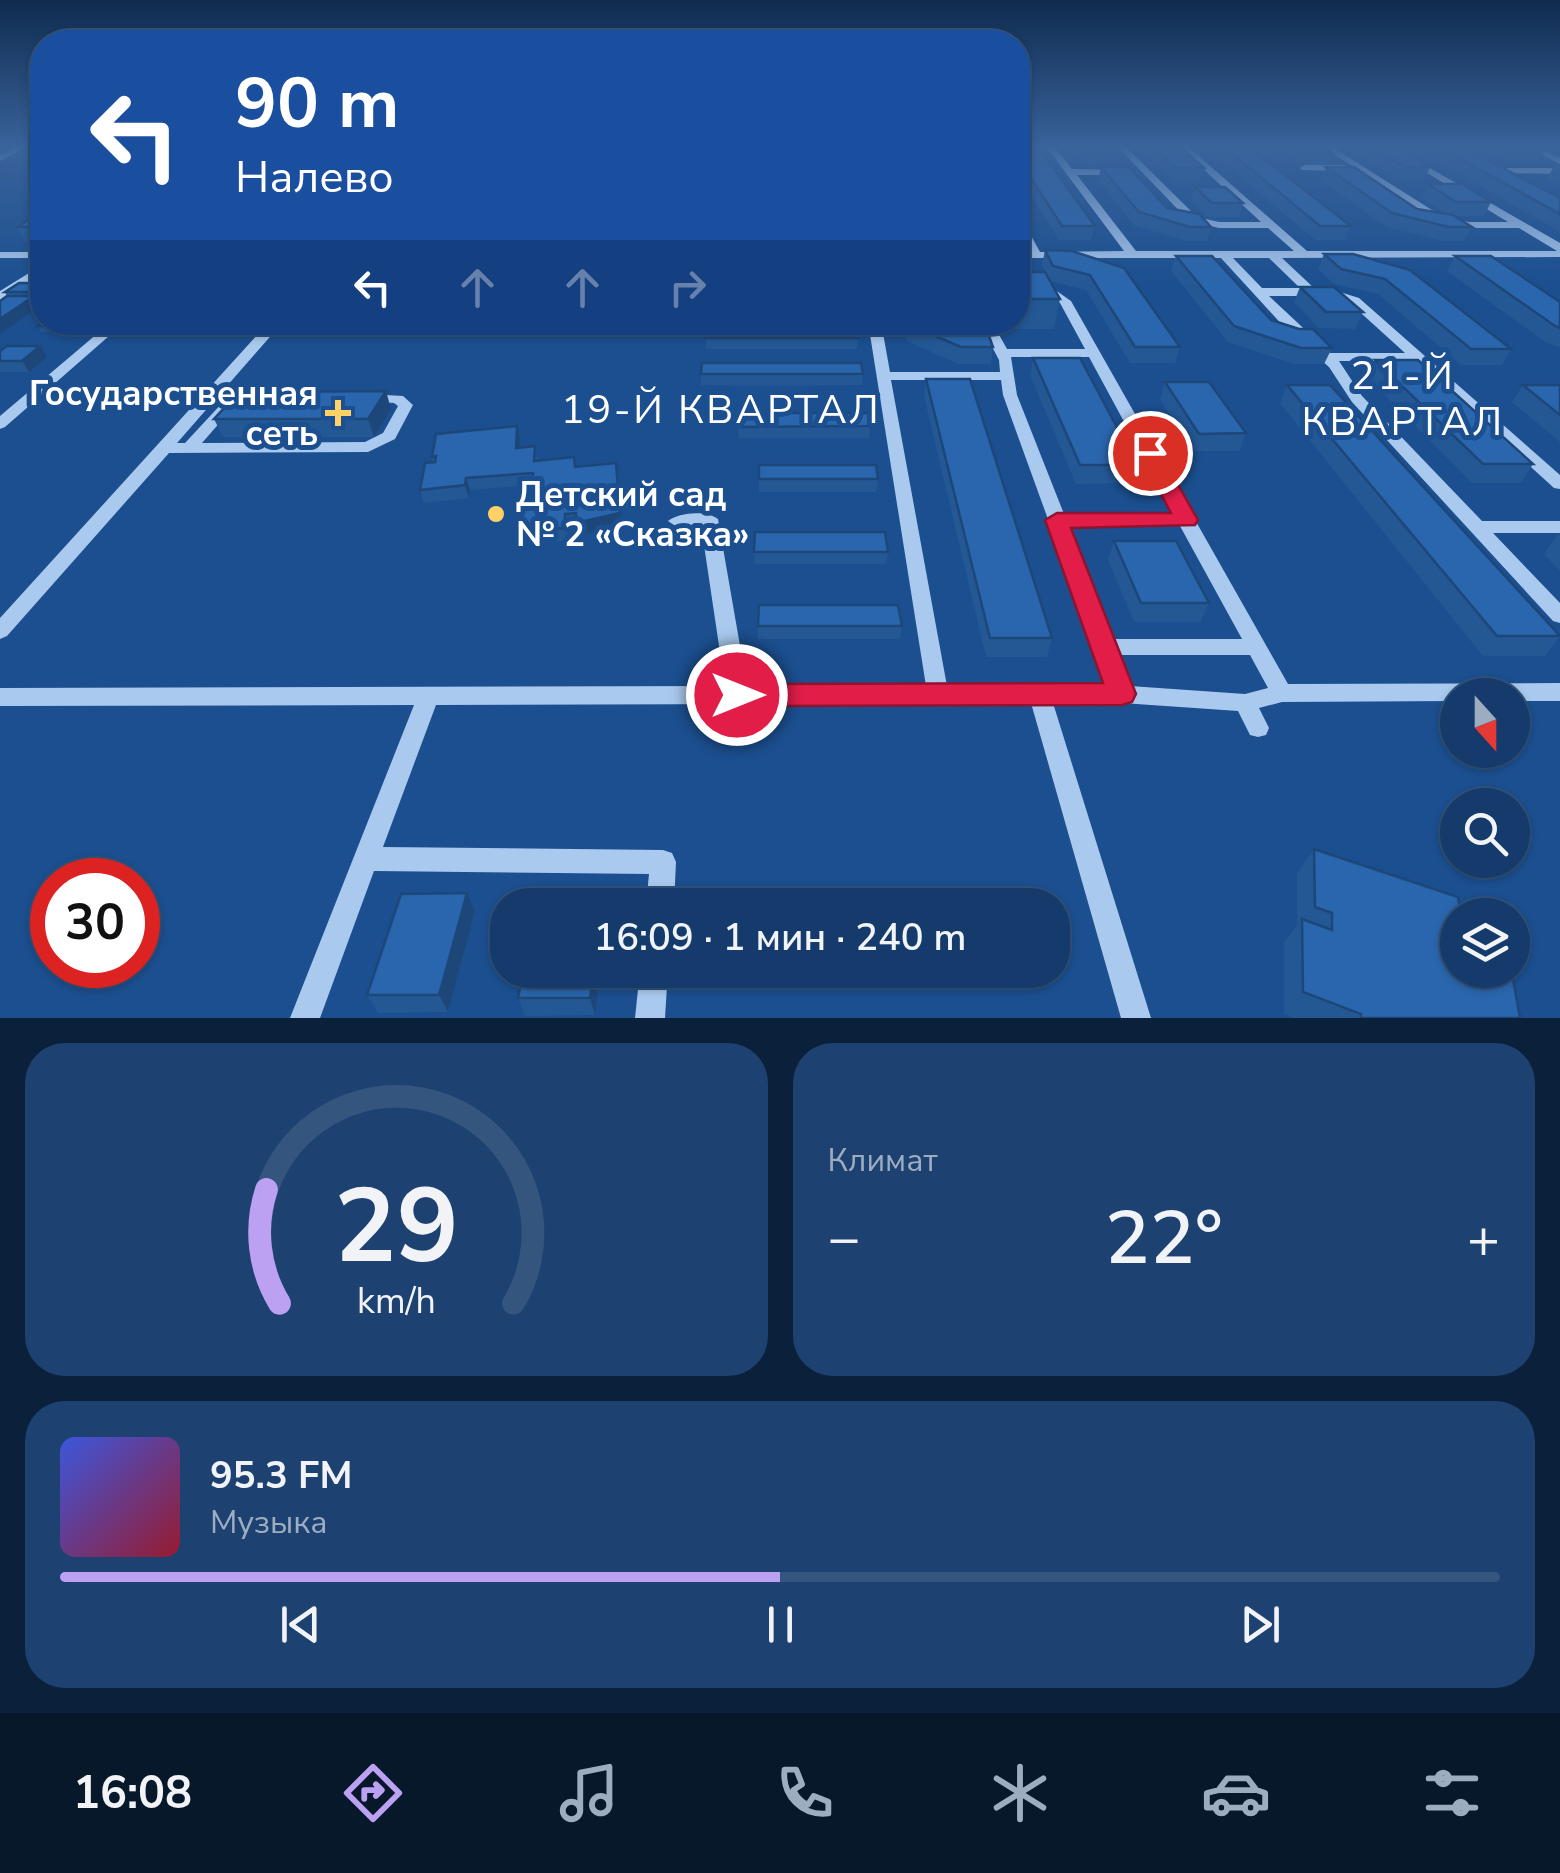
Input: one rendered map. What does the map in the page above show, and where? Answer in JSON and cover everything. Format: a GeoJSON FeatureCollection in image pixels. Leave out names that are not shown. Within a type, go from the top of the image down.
{"type":"FeatureCollection","features":[{"type":"Feature","properties":{"kind":"street"},"geometry":{"type":"LineString","coordinates":[[1086,193],[1133,255]]}},
{"type":"Feature","properties":{"kind":"street"},"geometry":{"type":"LineString","coordinates":[[1167,193],[1193,219],[1219,225],[1272,225]]}},
{"type":"Feature","properties":{"kind":"street"},"geometry":{"type":"LineString","coordinates":[[1235,193],[1305,254]]}},
{"type":"Feature","properties":{"kind":"street"},"geometry":{"type":"LineString","coordinates":[[1398,193],[1435,217],[1469,225],[1521,225]]}},
{"type":"Feature","properties":{"kind":"street"},"geometry":{"type":"LineString","coordinates":[[1467,193],[1560,251]]}},
{"type":"Feature","properties":{"kind":"street"},"geometry":{"type":"LineString","coordinates":[[1219,225],[1229,235]]}},
{"type":"Feature","properties":{"kind":"street"},"geometry":{"type":"LineString","coordinates":[[1469,225],[1485,235]]}},
{"type":"Feature","properties":{"kind":"street"},"geometry":{"type":"LineString","coordinates":[[1030,244],[1036,255]]}},
{"type":"Feature","properties":{"kind":"street"},"geometry":{"type":"LineString","coordinates":[[1501,245],[1516,254]]}},
{"type":"Feature","properties":{"kind":"street"},"geometry":{"type":"LineString","coordinates":[[1030,255],[1224,254],[1244,250],[1272,254],[1560,251]]}},
{"type":"Feature","properties":{"kind":"street"},"geometry":{"type":"LineString","coordinates":[[1224,254],[1327,357],[1357,400],[1560,616]]}},
{"type":"Feature","properties":{"kind":"street"},"geometry":{"type":"LineString","coordinates":[[1272,254],[1311,292]]}},
{"type":"Feature","properties":{"kind":"street"},"geometry":{"type":"LineString","coordinates":[[0,255],[30,255]]}},
{"type":"Feature","properties":{"kind":"street"},"geometry":{"type":"LineString","coordinates":[[0,297],[30,277]]}},
{"type":"Feature","properties":{"kind":"street"},"geometry":{"type":"LineString","coordinates":[[1030,286],[1063,298],[1282,693]]}},
{"type":"Feature","properties":{"kind":"street"},"geometry":{"type":"LineString","coordinates":[[1259,292],[1335,294],[1355,301],[1560,484]]}},
{"type":"Feature","properties":{"kind":"street"},"geometry":{"type":"LineString","coordinates":[[0,424],[105,335]]}},
{"type":"Feature","properties":{"kind":"street"},"geometry":{"type":"LineString","coordinates":[[0,631],[266,335]]}},
{"type":"Feature","properties":{"kind":"street"},"geometry":{"type":"LineString","coordinates":[[876,335],[938,694]]}},
{"type":"Feature","properties":{"kind":"street"},"geometry":{"type":"LineString","coordinates":[[994,335],[1004,352],[1010,394],[1122,694]]}},
{"type":"Feature","properties":{"kind":"street"},"geometry":{"type":"LineString","coordinates":[[1004,352],[1094,352]]}},
{"type":"Feature","properties":{"kind":"street"},"geometry":{"type":"LineString","coordinates":[[1327,357],[1418,357]]}},
{"type":"Feature","properties":{"kind":"street"},"geometry":{"type":"LineString","coordinates":[[883,376],[1008,376]]}},
{"type":"Feature","properties":{"kind":"street"},"geometry":{"type":"LineString","coordinates":[[210,398],[254,398]]}},
{"type":"Feature","properties":{"kind":"street"},"geometry":{"type":"LineString","coordinates":[[189,448],[234,398]]}},
{"type":"Feature","properties":{"kind":"street"},"geometry":{"type":"LineString","coordinates":[[164,448],[368,447],[389,436],[406,408],[398,398],[352,398]]}},
{"type":"Feature","properties":{"kind":"street"},"geometry":{"type":"LineString","coordinates":[[677,521],[709,519],[737,695]]}},
{"type":"Feature","properties":{"kind":"street"},"geometry":{"type":"LineString","coordinates":[[1057,520],[1186,520]]}},
{"type":"Feature","properties":{"kind":"street"},"geometry":{"type":"LineString","coordinates":[[1477,528],[1560,527]]}},
{"type":"Feature","properties":{"kind":"street"},"geometry":{"type":"LineString","coordinates":[[1104,647],[1257,648]]}},
{"type":"Feature","properties":{"kind":"street"},"geometry":{"type":"LineString","coordinates":[[0,697],[1122,694],[1245,703],[1282,693],[1560,692]]}},
{"type":"Feature","properties":{"kind":"street"},"geometry":{"type":"LineString","coordinates":[[1039,694],[1136,1018]]}},
{"type":"Feature","properties":{"kind":"street"},"geometry":{"type":"LineString","coordinates":[[305,1018],[428,696]]}},
{"type":"Feature","properties":{"kind":"street"},"geometry":{"type":"LineString","coordinates":[[1245,703],[1258,728]]}},
{"type":"Feature","properties":{"kind":"street"},"geometry":{"type":"LineString","coordinates":[[366,858],[664,862],[662,888]]}},
{"type":"Feature","properties":{"kind":"street"},"geometry":{"type":"LineString","coordinates":[[650,1018],[652,988]]}},
{"type":"Feature","properties":{"kind":"building"},"geometry":{"type":"Polygon","coordinates":[[[1040,193],[1071,193],[1095,226],[1062,226],[1040,193]]]}},
{"type":"Feature","properties":{"kind":"building"},"geometry":{"type":"Polygon","coordinates":[[[1123,193],[1153,193],[1167,208],[1199,214],[1211,227],[1190,227],[1139,212],[1123,193]]]}},
{"type":"Feature","properties":{"kind":"building"},"geometry":{"type":"Polygon","coordinates":[[[1201,193],[1231,193],[1243,203],[1212,203],[1201,193]]]}},
{"type":"Feature","properties":{"kind":"building"},"geometry":{"type":"Polygon","coordinates":[[[1279,193],[1308,193],[1351,226],[1320,226],[1279,193]]]}},
{"type":"Feature","properties":{"kind":"building"},"geometry":{"type":"Polygon","coordinates":[[[1363,193],[1392,193],[1417,209],[1453,215],[1472,227],[1449,227],[1392,213],[1363,193]]]}},
{"type":"Feature","properties":{"kind":"building"},"geometry":{"type":"Polygon","coordinates":[[[1441,193],[1476,193],[1491,202],[1456,202],[1441,193]]]}},
{"type":"Feature","properties":{"kind":"building"},"geometry":{"type":"Polygon","coordinates":[[[1521,193],[1550,193],[1560,198],[1560,214],[1521,193]]]}},
{"type":"Feature","properties":{"kind":"building"},"geometry":{"type":"Polygon","coordinates":[[[1045,250],[1072,251],[1124,268],[1180,347],[1135,347],[1090,275],[1053,266],[1045,250]]]}},
{"type":"Feature","properties":{"kind":"building"},"geometry":{"type":"Polygon","coordinates":[[[1324,254],[1353,254],[1410,270],[1511,349],[1471,349],[1385,279],[1341,269],[1324,254]]]}},
{"type":"Feature","properties":{"kind":"building"},"geometry":{"type":"Polygon","coordinates":[[[1176,256],[1212,256],[1271,320],[1313,329],[1332,348],[1301,348],[1234,326],[1176,256]]]}},
{"type":"Feature","properties":{"kind":"building"},"geometry":{"type":"Polygon","coordinates":[[[1455,256],[1491,256],[1560,302],[1560,328],[1555,326],[1455,256]]]}},
{"type":"Feature","properties":{"kind":"building"},"geometry":{"type":"Polygon","coordinates":[[[1030,272],[1045,272],[1060,299],[1030,299],[1030,272]]]}},
{"type":"Feature","properties":{"kind":"building"},"geometry":{"type":"Polygon","coordinates":[[[19,283],[30,283],[29,292],[5,292],[19,283]]]}},
{"type":"Feature","properties":{"kind":"building"},"geometry":{"type":"Polygon","coordinates":[[[1300,287],[1334,287],[1363,312],[1326,312],[1300,287]]]}},
{"type":"Feature","properties":{"kind":"building"},"geometry":{"type":"Polygon","coordinates":[[[7,296],[30,296],[0,319],[0,301],[7,296]]]}},
{"type":"Feature","properties":{"kind":"building"},"geometry":{"type":"Polygon","coordinates":[[[858,335],[858,338],[706,338],[858,335]]]}},
{"type":"Feature","properties":{"kind":"building"},"geometry":{"type":"Polygon","coordinates":[[[933,335],[989,335],[993,347],[961,347],[933,335]]]}},
{"type":"Feature","properties":{"kind":"building"},"geometry":{"type":"Polygon","coordinates":[[[7,346],[40,346],[22,361],[0,361],[0,351],[7,346]]]}},
{"type":"Feature","properties":{"kind":"building"},"geometry":{"type":"Polygon","coordinates":[[[1033,358],[1080,358],[1137,465],[1080,465],[1033,358]]]}},
{"type":"Feature","properties":{"kind":"building"},"geometry":{"type":"Polygon","coordinates":[[[1375,360],[1418,360],[1533,464],[1483,464],[1375,360]]]}},
{"type":"Feature","properties":{"kind":"building"},"geometry":{"type":"Polygon","coordinates":[[[702,363],[861,363],[863,374],[701,374],[702,363]]]}},
{"type":"Feature","properties":{"kind":"building"},"geometry":{"type":"Polygon","coordinates":[[[926,379],[970,379],[1052,638],[990,638],[926,379]]]}},
{"type":"Feature","properties":{"kind":"building"},"geometry":{"type":"Polygon","coordinates":[[[1165,382],[1209,382],[1246,433],[1199,434],[1165,382]]]}},
{"type":"Feature","properties":{"kind":"building"},"geometry":{"type":"Polygon","coordinates":[[[1287,385],[1330,385],[1560,636],[1497,636],[1287,385]]]}},
{"type":"Feature","properties":{"kind":"building"},"geometry":{"type":"Polygon","coordinates":[[[1523,385],[1560,385],[1560,415],[1523,385]]]}},
{"type":"Feature","properties":{"kind":"building"},"geometry":{"type":"Polygon","coordinates":[[[386,391],[368,419],[214,419],[239,392],[386,391]]]}},
{"type":"Feature","properties":{"kind":"building"},"geometry":{"type":"Polygon","coordinates":[[[739,413],[868,413],[870,426],[738,427],[739,413]]]}},
{"type":"Feature","properties":{"kind":"building"},"geometry":{"type":"Polygon","coordinates":[[[517,426],[516,448],[535,446],[534,461],[574,457],[575,467],[616,463],[620,513],[576,523],[576,513],[565,514],[565,528],[518,530],[520,502],[531,501],[533,473],[466,478],[465,485],[420,490],[425,463],[435,462],[436,456],[432,457],[436,434],[517,426]]]}},
{"type":"Feature","properties":{"kind":"building"},"geometry":{"type":"Polygon","coordinates":[[[759,465],[876,465],[878,479],[759,479],[759,465]]]}},
{"type":"Feature","properties":{"kind":"building"},"geometry":{"type":"Polygon","coordinates":[[[755,532],[885,532],[888,552],[754,552],[755,532]]]}},
{"type":"Feature","properties":{"kind":"building"},"geometry":{"type":"Polygon","coordinates":[[[1114,541],[1176,541],[1209,603],[1141,603],[1114,541]]]}},
{"type":"Feature","properties":{"kind":"building"},"geometry":{"type":"Polygon","coordinates":[[[759,605],[898,605],[902,626],[758,626],[759,605]]]}},
{"type":"Feature","properties":{"kind":"building"},"geometry":{"type":"Polygon","coordinates":[[[1314,849],[1458,897],[1440,898],[1440,988],[1515,988],[1520,1018],[1361,1018],[1361,1014],[1303,992],[1302,919],[1332,930],[1332,913],[1315,907],[1314,849]]]}},
{"type":"Feature","properties":{"kind":"building"},"geometry":{"type":"Polygon","coordinates":[[[467,893],[439,995],[367,995],[401,894],[467,893]]]}},
{"type":"Feature","properties":{"kind":"building"},"geometry":{"type":"Polygon","coordinates":[[[520,988],[591,988],[590,998],[518,998],[520,988]]]}},
{"type":"Feature","properties":{"kind":"place","name":"Государственная сеть"},"geometry":{"type":"Point","coordinates":[338,413]}},
{"type":"Feature","properties":{"kind":"place","name":"Детский сад № 2 «Сказка»"},"geometry":{"type":"Point","coordinates":[496,514]}},
{"type":"Feature","properties":{"kind":"district","name":"21-Й КВАРТАЛ"},"geometry":{"type":"Point","coordinates":[1403,399]}},
{"type":"Feature","properties":{"kind":"district","name":"19-Й КВАРТАЛ"},"geometry":{"type":"Point","coordinates":[721,410]}},
{"type":"Feature","properties":{"kind":"route"},"geometry":{"type":"LineString","coordinates":[[737,695],[1122,694],[1057,520],[1186,520],[1150,453]]}}]}
